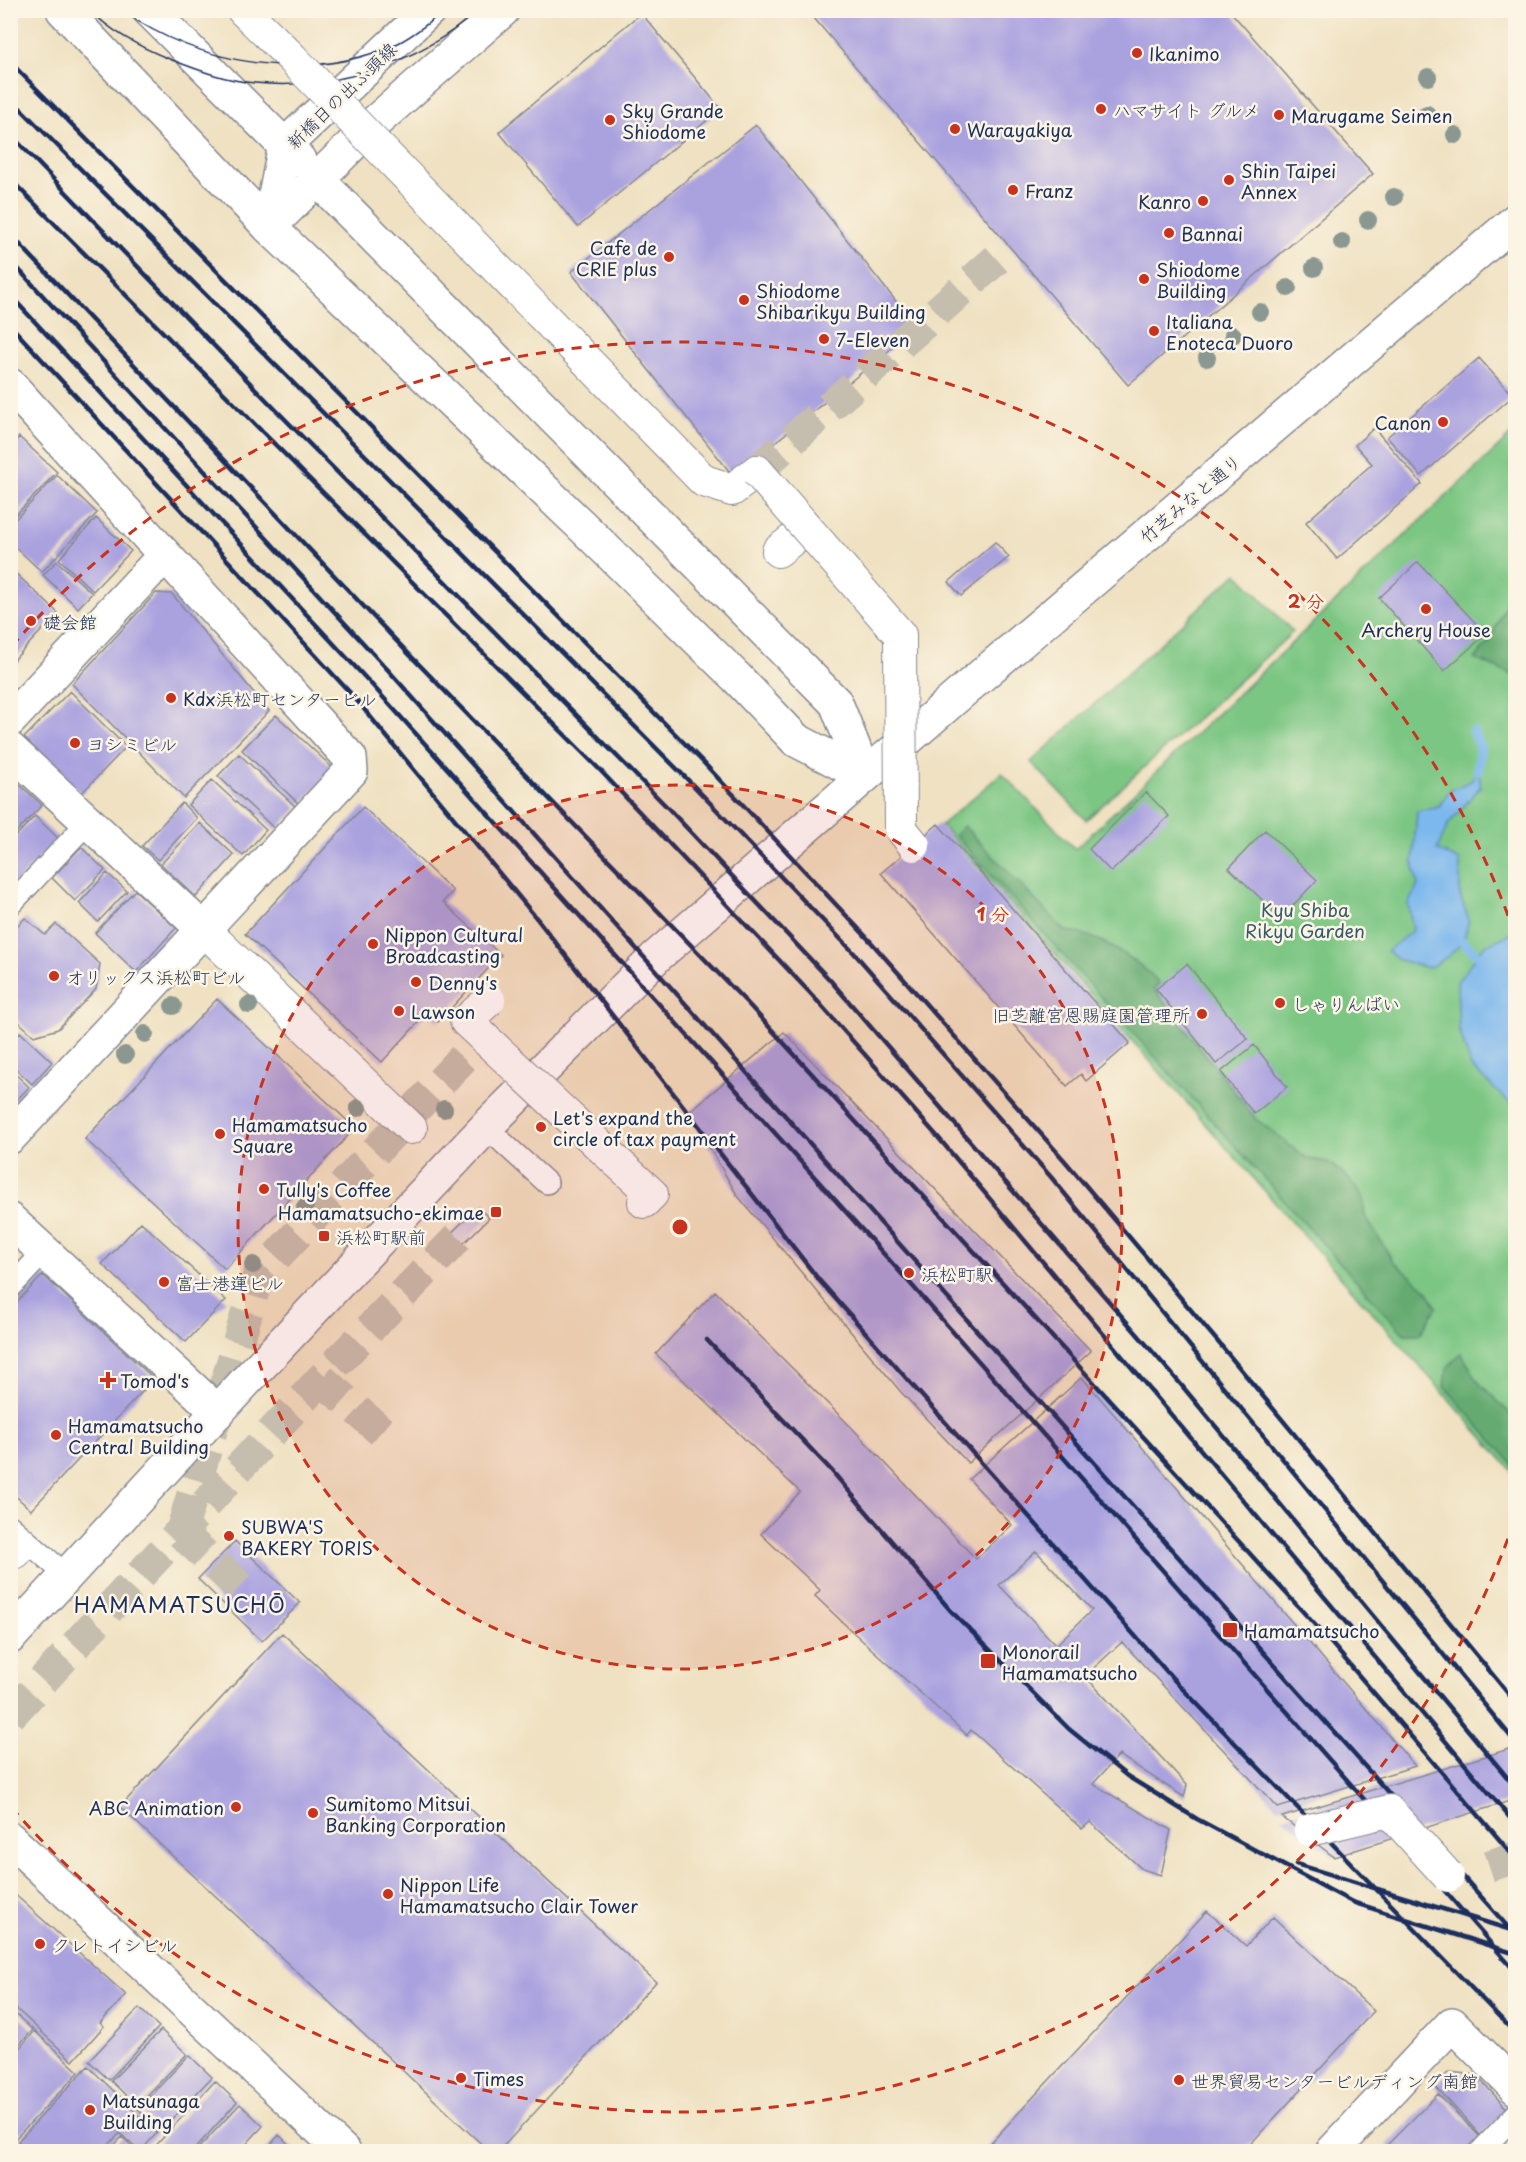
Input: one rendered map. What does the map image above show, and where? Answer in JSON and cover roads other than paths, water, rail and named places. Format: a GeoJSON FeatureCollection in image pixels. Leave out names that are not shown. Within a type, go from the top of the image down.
{"type":"FeatureCollection","features":[{"type":"Feature","properties":{"kind":"street"},"geometry":{"type":"LineString","coordinates":[[63,10],[269,227],[586,530],[737,678],[796,740],[865,776]]}},
{"type":"Feature","properties":{"kind":"street"},"geometry":{"type":"LineString","coordinates":[[149,10],[836,702],[865,776]]}},
{"type":"Feature","properties":{"kind":"street"},"geometry":{"type":"LineString","coordinates":[[243,10],[704,482],[732,490],[757,471],[900,635],[900,829],[914,845]]}},
{"type":"Feature","properties":{"kind":"street","name":"新橋日の出ふ頭線"},"geometry":{"type":"LineString","coordinates":[[269,227],[285,145],[429,10]]}},
{"type":"Feature","properties":{"kind":"street"},"geometry":{"type":"LineString","coordinates":[[269,227],[373,124],[503,10]]}},
{"type":"Feature","properties":{"kind":"street","name":"竹芝みなと通り"},"geometry":{"type":"LineString","coordinates":[[10,1637],[486,1127],[656,957],[1515,220]]}},
{"type":"Feature","properties":{"kind":"street"},"geometry":{"type":"LineString","coordinates":[[10,1137],[351,771],[351,761],[165,555],[16,404]]}},
{"type":"Feature","properties":{"kind":"street"},"geometry":{"type":"LineString","coordinates":[[778,552],[806,529]]}},
{"type":"Feature","properties":{"kind":"street"},"geometry":{"type":"LineString","coordinates":[[10,720],[165,555]]}},
{"type":"Feature","properties":{"kind":"street"},"geometry":{"type":"LineString","coordinates":[[10,749],[411,1128]]}},
{"type":"Feature","properties":{"kind":"street"},"geometry":{"type":"LineString","coordinates":[[489,1000],[466,1022],[652,1194],[644,1202]]}},
{"type":"Feature","properties":{"kind":"street"},"geometry":{"type":"LineString","coordinates":[[10,1220],[218,1412]]}},
{"type":"Feature","properties":{"kind":"street"},"geometry":{"type":"LineString","coordinates":[[1310,1830],[1389,1811],[1448,1876]]}},
{"type":"Feature","properties":{"kind":"street"},"geometry":{"type":"LineString","coordinates":[[10,1839],[344,2151]]}},
{"type":"Feature","properties":{"kind":"street"},"geometry":{"type":"LineString","coordinates":[[1332,2151],[1452,2024],[1515,2088]]}},
{"type":"Feature","properties":{"kind":"lane"},"geometry":{"type":"LineString","coordinates":[[10,905],[88,822]]}},
{"type":"Feature","properties":{"kind":"lane"},"geometry":{"type":"LineString","coordinates":[[486,1127],[547,1183]]}},
{"type":"Feature","properties":{"kind":"lane"},"geometry":{"type":"LineString","coordinates":[[10,1288],[44,1251]]}},
{"type":"Feature","properties":{"kind":"lane"},"geometry":{"type":"LineString","coordinates":[[12,1541],[67,1576]]}},
{"type":"Feature","properties":{"kind":"lane"},"geometry":{"type":"LineString","coordinates":[[1480,2151],[1515,2114]]}},
{"type":"Feature","properties":{"kind":"water"},"geometry":{"type":"Polygon","coordinates":[[[1478,771],[1481,786],[1448,825],[1437,850],[1460,861],[1460,896],[1469,920],[1463,942],[1447,957],[1429,968],[1399,960],[1387,951],[1413,930],[1408,904],[1418,885],[1413,862],[1417,811],[1439,806],[1450,790],[1471,781],[1478,771]]]}},
{"type":"Feature","properties":{"kind":"water"},"geometry":{"type":"Polygon","coordinates":[[[1515,932],[1515,1108],[1471,1067],[1459,1029],[1457,982],[1485,945],[1515,932]]]}},
{"type":"Feature","properties":{"kind":"waterway"},"geometry":{"type":"LineString","coordinates":[[1473,732],[1480,748],[1478,771]]}},
{"type":"Feature","properties":{"kind":"waterway"},"geometry":{"type":"LineString","coordinates":[[1463,942],[1478,955]]}},
{"type":"Feature","properties":{"kind":"tunnel"},"geometry":{"type":"LineString","coordinates":[[757,471],[1007,250]]}},
{"type":"Feature","properties":{"kind":"tunnel"},"geometry":{"type":"LineString","coordinates":[[183,1526],[258,1276],[465,1056],[459,1047]]}},
{"type":"Feature","properties":{"kind":"tunnel"},"geometry":{"type":"LineString","coordinates":[[10,1716],[321,1379],[468,1227]]}},
{"type":"Feature","properties":{"kind":"tunnel"},"geometry":{"type":"LineString","coordinates":[[321,1379],[383,1433]]}},
{"type":"Feature","properties":{"kind":"tunnel"},"geometry":{"type":"LineString","coordinates":[[181,1533],[251,1597]]}},
{"type":"Feature","properties":{"kind":"tunnel"},"geometry":{"type":"LineString","coordinates":[[1489,1866],[1516,1857]]}},
{"type":"Feature","properties":{"kind":"tram line"},"geometry":{"type":"LineString","coordinates":[[90,10],[128,39],[182,64],[234,80],[285,84],[345,77],[403,58],[430,45],[479,10]]}},
{"type":"Feature","properties":{"kind":"tram line"},"geometry":{"type":"LineString","coordinates":[[121,10],[152,29],[184,44],[255,63],[291,65],[327,63],[362,56],[396,44],[416,33],[446,10]]}},
{"type":"Feature","properties":{"kind":"railway"},"geometry":{"type":"LineString","coordinates":[[10,62],[703,762],[871,942],[1065,1161],[1229,1355],[1516,1703]]}},
{"type":"Feature","properties":{"kind":"railway"},"geometry":{"type":"LineString","coordinates":[[10,98],[689,781],[854,953],[1051,1177],[1516,1743]]}},
{"type":"Feature","properties":{"kind":"railway"},"geometry":{"type":"LineString","coordinates":[[10,134],[277,411],[668,808],[830,980],[1178,1381],[1516,1788]]}},
{"type":"Feature","properties":{"kind":"railway"},"geometry":{"type":"LineString","coordinates":[[10,179],[599,769],[812,995],[937,1136],[1516,1825]]}},
{"type":"Feature","properties":{"kind":"railway"},"geometry":{"type":"LineString","coordinates":[[10,234],[406,651],[751,1007],[1326,1637],[1516,1859]]}},
{"type":"Feature","properties":{"kind":"railway"},"geometry":{"type":"LineString","coordinates":[[10,260],[389,671],[1516,1936]]}},
{"type":"Feature","properties":{"kind":"railway"},"geometry":{"type":"LineString","coordinates":[[10,295],[373,686],[909,1282],[1516,1972]]}},
{"type":"Feature","properties":{"kind":"railway"},"geometry":{"type":"LineString","coordinates":[[10,325],[354,697],[538,920],[819,1280],[1176,1682],[1516,2034]]}},
{"type":"Feature","properties":{"kind":"railway"},"geometry":{"type":"LineString","coordinates":[[707,1340],[831,1470],[951,1611],[1069,1729],[1127,1776],[1197,1819],[1352,1902],[1516,1954]]}},
{"type":"Feature","properties":{"kind":"railway"},"geometry":{"type":"LineString","coordinates":[[1296,1864],[1508,1929]]}},
{"type":"Feature","properties":{"kind":"place","name":"Ikanimo"},"geometry":{"type":"Point","coordinates":[1137,53]}},
{"type":"Feature","properties":{"kind":"place","name":"ハマサイト グルメ"},"geometry":{"type":"Point","coordinates":[1101,109]}},
{"type":"Feature","properties":{"kind":"place","name":"Marugame Seimen"},"geometry":{"type":"Point","coordinates":[1279,115]}},
{"type":"Feature","properties":{"kind":"place","name":"Sky Grande Shiodome"},"geometry":{"type":"Point","coordinates":[610,120]}},
{"type":"Feature","properties":{"kind":"place","name":"Warayakiya"},"geometry":{"type":"Point","coordinates":[955,129]}},
{"type":"Feature","properties":{"kind":"place","name":"Shin Taipei Annex"},"geometry":{"type":"Point","coordinates":[1229,180]}},
{"type":"Feature","properties":{"kind":"place","name":"Franz"},"geometry":{"type":"Point","coordinates":[1013,190]}},
{"type":"Feature","properties":{"kind":"place","name":"Kanro"},"geometry":{"type":"Point","coordinates":[1203,201]}},
{"type":"Feature","properties":{"kind":"place","name":"Bannai"},"geometry":{"type":"Point","coordinates":[1169,233]}},
{"type":"Feature","properties":{"kind":"place","name":"Cafe de CRIE plus"},"geometry":{"type":"Point","coordinates":[669,257]}},
{"type":"Feature","properties":{"kind":"place","name":"Shiodome Building"},"geometry":{"type":"Point","coordinates":[1144,279]}},
{"type":"Feature","properties":{"kind":"place","name":"Shiodome Shibarikyu Building"},"geometry":{"type":"Point","coordinates":[744,300]}},
{"type":"Feature","properties":{"kind":"place","name":"Italiana Enoteca Duoro"},"geometry":{"type":"Point","coordinates":[1154,331]}},
{"type":"Feature","properties":{"kind":"place","name":"7-Eleven"},"geometry":{"type":"Point","coordinates":[824,339]}},
{"type":"Feature","properties":{"kind":"place","name":"Canon"},"geometry":{"type":"Point","coordinates":[1443,422]}},
{"type":"Feature","properties":{"kind":"place","name":"Archery House"},"geometry":{"type":"Point","coordinates":[1426,609]}},
{"type":"Feature","properties":{"kind":"place","name":"礎会館"},"geometry":{"type":"Point","coordinates":[31,621]}},
{"type":"Feature","properties":{"kind":"place","name":"Kdx浜松町センタービル"},"geometry":{"type":"Point","coordinates":[171,698]}},
{"type":"Feature","properties":{"kind":"place","name":"ヨシミビル"},"geometry":{"type":"Point","coordinates":[75,743]}},
{"type":"Feature","properties":{"kind":"place","name":"Nippon Cultural Broadcasting"},"geometry":{"type":"Point","coordinates":[373,944]}},
{"type":"Feature","properties":{"kind":"place","name":"オリックス浜松町ビル"},"geometry":{"type":"Point","coordinates":[54,976]}},
{"type":"Feature","properties":{"kind":"place","name":"Denny's"},"geometry":{"type":"Point","coordinates":[416,982]}},
{"type":"Feature","properties":{"kind":"place","name":"しゃりんばい"},"geometry":{"type":"Point","coordinates":[1280,1003]}},
{"type":"Feature","properties":{"kind":"place","name":"Lawson"},"geometry":{"type":"Point","coordinates":[399,1011]}},
{"type":"Feature","properties":{"kind":"place","name":"旧芝離宮恩賜庭園管理所"},"geometry":{"type":"Point","coordinates":[1202,1014]}},
{"type":"Feature","properties":{"kind":"place","name":"Let's expand the circle of tax payment"},"geometry":{"type":"Point","coordinates":[541,1127]}},
{"type":"Feature","properties":{"kind":"place","name":"Hamamatsucho Square"},"geometry":{"type":"Point","coordinates":[220,1134]}},
{"type":"Feature","properties":{"kind":"place","name":"Tully's Coffee"},"geometry":{"type":"Point","coordinates":[264,1189]}},
{"type":"Feature","properties":{"kind":"place","name":"Hamamatsucho-ekimae"},"geometry":{"type":"Point","coordinates":[496,1212]}},
{"type":"Feature","properties":{"kind":"place","name":"浜松町駅前"},"geometry":{"type":"Point","coordinates":[324,1236]}},
{"type":"Feature","properties":{"kind":"place","name":"浜松町駅"},"geometry":{"type":"Point","coordinates":[909,1273]}},
{"type":"Feature","properties":{"kind":"place","name":"富士港運ビル"},"geometry":{"type":"Point","coordinates":[164,1282]}},
{"type":"Feature","properties":{"kind":"place","name":"Tomod's"},"geometry":{"type":"Point","coordinates":[108,1380]}},
{"type":"Feature","properties":{"kind":"place","name":"Hamamatsucho Central Building"},"geometry":{"type":"Point","coordinates":[56,1435]}},
{"type":"Feature","properties":{"kind":"place","name":"SUBWA'S BAKERY TORIS"},"geometry":{"type":"Point","coordinates":[229,1536]}},
{"type":"Feature","properties":{"kind":"place","name":"Hamamatsucho"},"geometry":{"type":"Point","coordinates":[1230,1630]}},
{"type":"Feature","properties":{"kind":"place","name":"Monorail Hamamatsucho"},"geometry":{"type":"Point","coordinates":[988,1661]}},
{"type":"Feature","properties":{"kind":"place","name":"ABC Animation"},"geometry":{"type":"Point","coordinates":[236,1807]}},
{"type":"Feature","properties":{"kind":"place","name":"Sumitomo Mitsui Banking Corporation"},"geometry":{"type":"Point","coordinates":[313,1813]}},
{"type":"Feature","properties":{"kind":"place","name":"Nippon Life Hamamatsucho Clair Tower"},"geometry":{"type":"Point","coordinates":[388,1894]}},
{"type":"Feature","properties":{"kind":"place","name":"クレトイシビル"},"geometry":{"type":"Point","coordinates":[40,1944]}},
{"type":"Feature","properties":{"kind":"place","name":"Times"},"geometry":{"type":"Point","coordinates":[461,2078]}},
{"type":"Feature","properties":{"kind":"place","name":"世界貿易センタービルディング南館"},"geometry":{"type":"Point","coordinates":[1179,2080]}},
{"type":"Feature","properties":{"kind":"place","name":"Matsunaga Building"},"geometry":{"type":"Point","coordinates":[90,2110]}},
{"type":"Feature","properties":{"kind":"district","name":"HAMAMATSUCHŌ"},"geometry":{"type":"Point","coordinates":[180,1604]}},
{"type":"Feature","properties":{"kind":"park label","name":"Kyu Shiba Rikyu Garden"},"geometry":{"type":"Point","coordinates":[1305,919]}}]}
